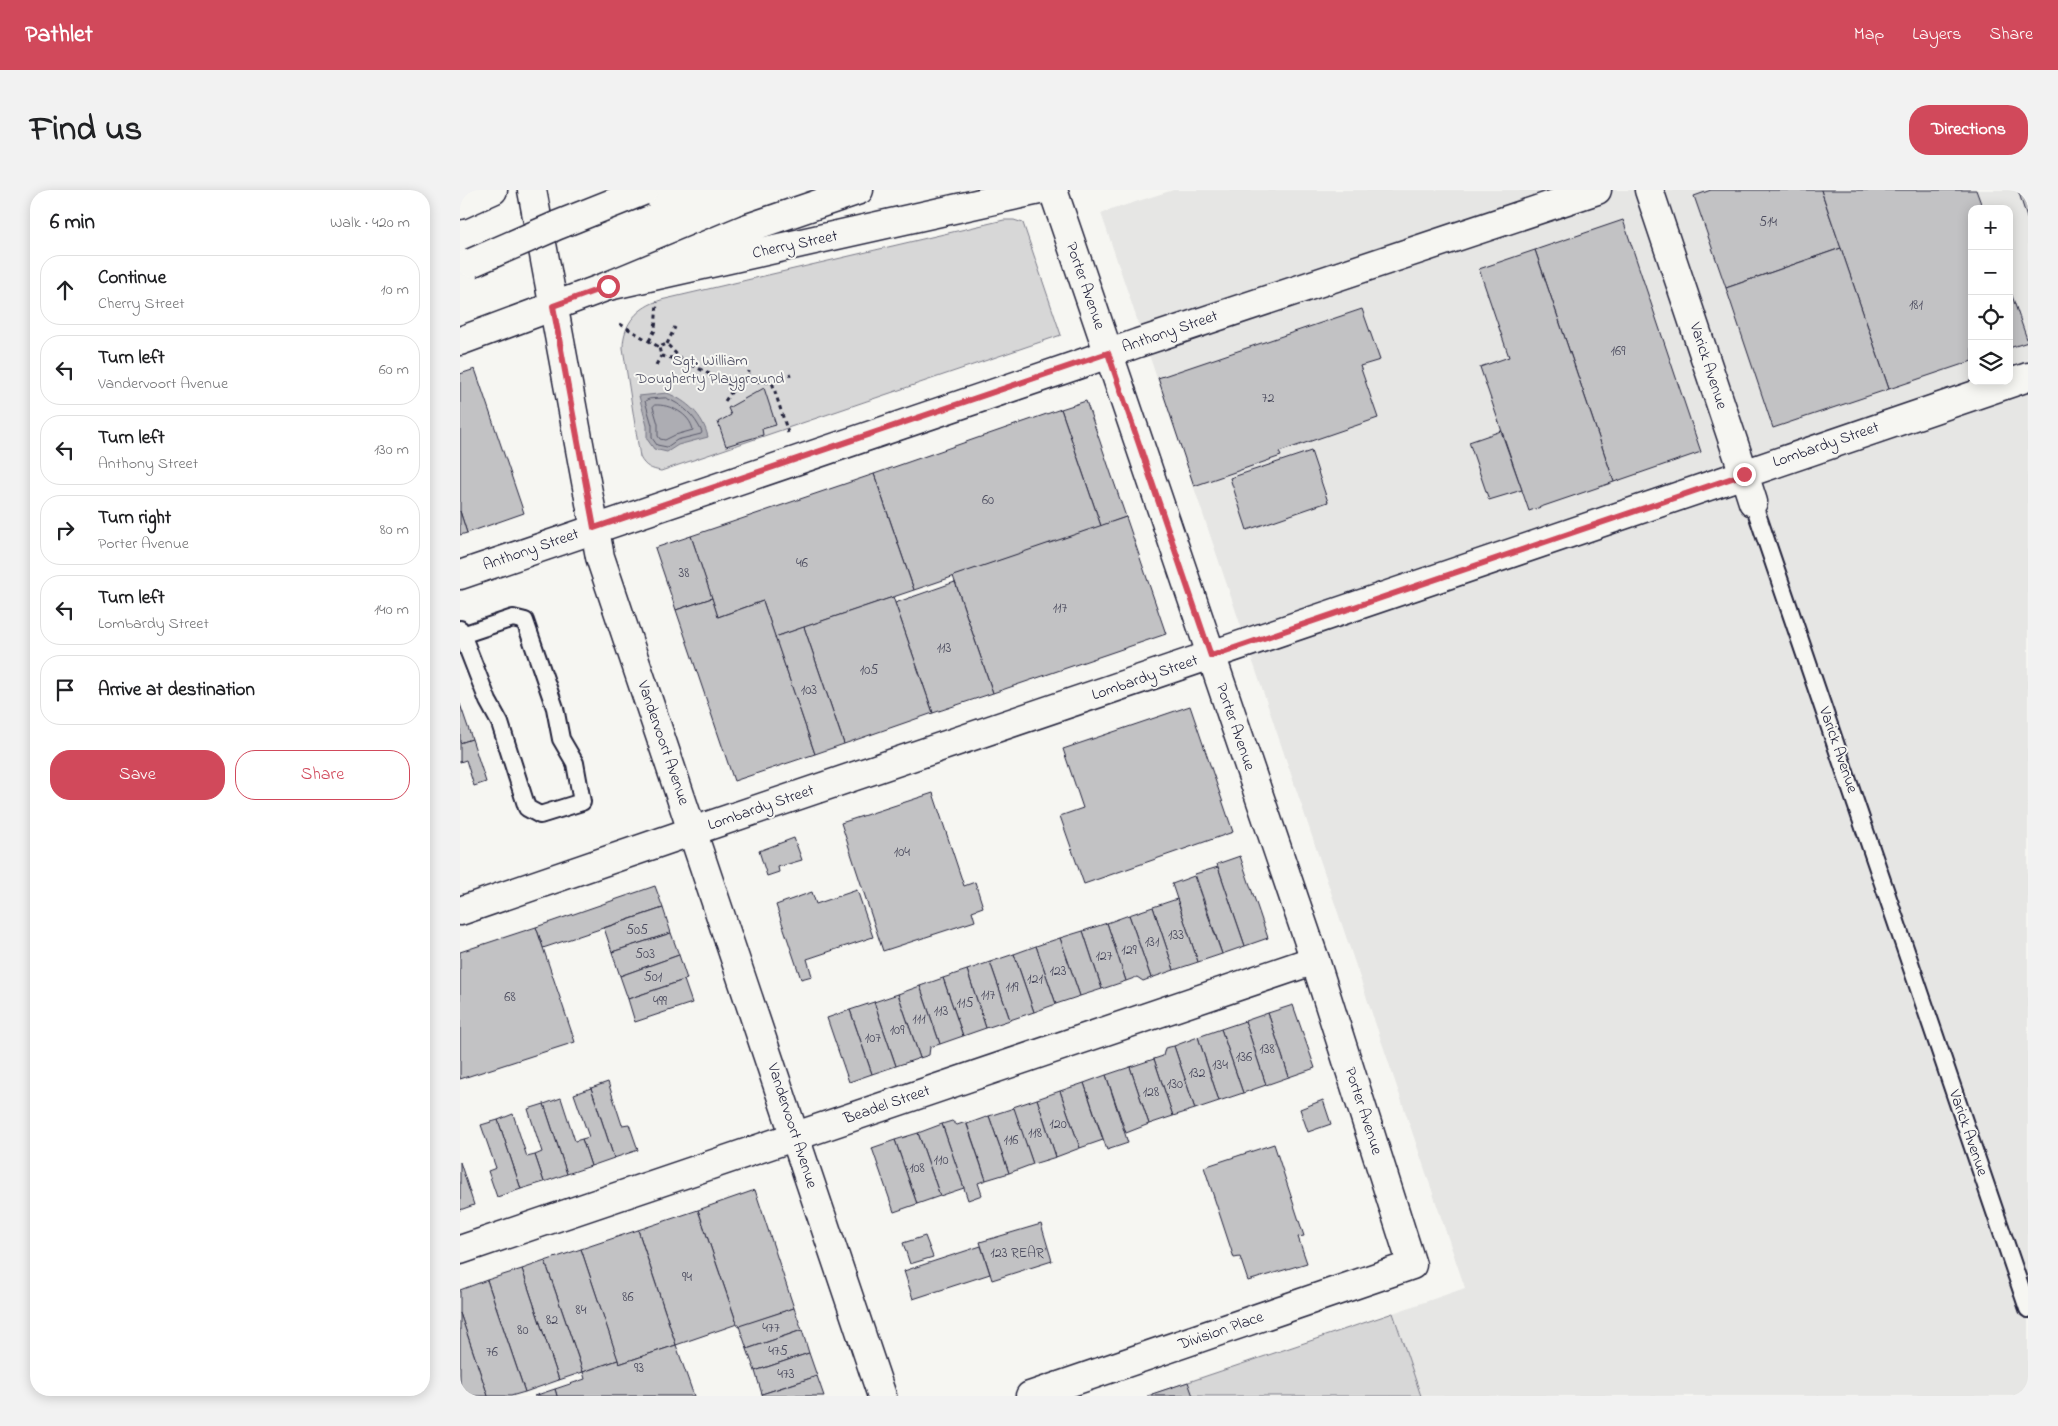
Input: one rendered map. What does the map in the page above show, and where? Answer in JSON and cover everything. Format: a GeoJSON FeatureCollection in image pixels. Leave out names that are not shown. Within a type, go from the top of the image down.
{"type":"FeatureCollection","features":[{"type":"Feature","properties":{"kind":"main road"},"geometry":{"type":"LineString","coordinates":[[460,206],[493,190]]}},
{"type":"Feature","properties":{"kind":"main road","name":"Vandervoort Avenue"},"geometry":{"type":"LineString","coordinates":[[532,190],[600,557],[882,1396]]}},
{"type":"Feature","properties":{"kind":"main road"},"geometry":{"type":"LineString","coordinates":[[465,266],[644,190]]}},
{"type":"Feature","properties":{"kind":"main road"},"geometry":{"type":"LineString","coordinates":[[608,286],[745,229],[859,190]]}},
{"type":"Feature","properties":{"kind":"main road","name":"Cherry Street"},"geometry":{"type":"LineString","coordinates":[[460,341],[608,286],[1039,190]]}},
{"type":"Feature","properties":{"kind":"main road","name":"Porter Avenue"},"geometry":{"type":"LineString","coordinates":[[1053,190],[1315,960],[1412,1265]]}},
{"type":"Feature","properties":{"kind":"main road","name":"Anthony Street"},"geometry":{"type":"LineString","coordinates":[[460,574],[1108,353],[1598,190]]}},
{"type":"Feature","properties":{"kind":"main road","name":"Varick Avenue"},"geometry":{"type":"LineString","coordinates":[[1650,190],[1753,502]]}},
{"type":"Feature","properties":{"kind":"main road","name":"Lombardy Street"},"geometry":{"type":"LineString","coordinates":[[460,911],[2028,377]]}},
{"type":"Feature","properties":{"kind":"main road","name":"Beadel Street"},"geometry":{"type":"LineString","coordinates":[[460,1250],[1315,960]]}},
{"type":"Feature","properties":{"kind":"main road","name":"Division Place"},"geometry":{"type":"LineString","coordinates":[[1030,1396],[1412,1265]]}},
{"type":"Feature","properties":{"kind":"lane","name":"Varick Avenue"},"geometry":{"type":"LineString","coordinates":[[1753,502],[2028,1309]]}},
{"type":"Feature","properties":{"kind":"lane"},"geometry":{"type":"LineString","coordinates":[[513,618],[525,621],[555,708],[561,739],[575,763],[582,802],[540,815],[527,808],[500,723],[488,701],[461,632],[513,618]]}},
{"type":"Feature","properties":{"kind":"path"},"geometry":{"type":"LineString","coordinates":[[649,341],[657,319],[656,294]]}},
{"type":"Feature","properties":{"kind":"path"},"geometry":{"type":"LineString","coordinates":[[620,324],[659,347],[661,356],[656,366]]}},
{"type":"Feature","properties":{"kind":"path"},"geometry":{"type":"LineString","coordinates":[[659,347],[667,344],[675,327]]}},
{"type":"Feature","properties":{"kind":"path"},"geometry":{"type":"LineString","coordinates":[[667,344],[682,360]]}},
{"type":"Feature","properties":{"kind":"path"},"geometry":{"type":"LineString","coordinates":[[661,356],[682,360],[735,387]]}},
{"type":"Feature","properties":{"kind":"path"},"geometry":{"type":"LineString","coordinates":[[747,381],[749,371]]}},
{"type":"Feature","properties":{"kind":"path"},"geometry":{"type":"LineString","coordinates":[[725,401],[735,387],[747,381],[772,382],[791,374]]}},
{"type":"Feature","properties":{"kind":"path"},"geometry":{"type":"LineString","coordinates":[[772,382],[788,433]]}},
{"type":"Feature","properties":{"kind":"shaded area"},"geometry":{"type":"Polygon","coordinates":[[[1173,190],[2028,190],[2028,1396],[1421,1396],[1393,1313],[1465,1288],[1101,213],[1173,190]]]}},
{"type":"Feature","properties":{"kind":"green space","name":"Sgt. William Dougherty Playground"},"geometry":{"type":"Polygon","coordinates":[[[1004,220],[1014,220],[1023,223],[1061,335],[661,471],[649,467],[640,457],[623,348],[629,324],[633,317],[645,307],[661,300],[1004,220]]]}},
{"type":"Feature","properties":{"kind":"green space"},"geometry":{"type":"Polygon","coordinates":[[[1393,1313],[1421,1396],[1147,1396],[1393,1313]]]}},
{"type":"Feature","properties":{"kind":"water"},"geometry":{"type":"Polygon","coordinates":[[[667,393],[681,400],[693,410],[706,429],[708,437],[678,445],[667,452],[654,449],[647,439],[647,426],[639,396],[667,393]]]}},
{"type":"Feature","properties":{"kind":"building"},"geometry":{"type":"Polygon","coordinates":[[[1711,190],[1821,190],[1841,248],[1726,288],[1694,196],[1711,190]]]}},
{"type":"Feature","properties":{"kind":"building"},"geometry":{"type":"Polygon","coordinates":[[[1821,190],[1976,190],[1982,205],[1968,205],[1968,362],[1889,389],[1821,190]]]}},
{"type":"Feature","properties":{"kind":"building"},"geometry":{"type":"Polygon","coordinates":[[[2018,190],[2028,190],[2028,221],[2018,190]]]}},
{"type":"Feature","properties":{"kind":"building"},"geometry":{"type":"Polygon","coordinates":[[[1623,220],[1701,452],[1614,482],[1535,250],[1623,220]]]}},
{"type":"Feature","properties":{"kind":"building"},"geometry":{"type":"Polygon","coordinates":[[[1841,248],[1889,389],[1773,428],[1726,288],[1841,248]]]}},
{"type":"Feature","properties":{"kind":"building"},"geometry":{"type":"Polygon","coordinates":[[[1535,250],[1614,482],[1529,511],[1480,367],[1509,357],[1479,269],[1535,250]]]}},
{"type":"Feature","properties":{"kind":"building"},"geometry":{"type":"Polygon","coordinates":[[[2013,299],[2028,342],[2013,347],[2013,299]]]}},
{"type":"Feature","properties":{"kind":"building"},"geometry":{"type":"Polygon","coordinates":[[[1362,309],[1380,360],[1360,366],[1378,418],[1279,452],[1281,456],[1194,486],[1158,378],[1362,309]]]}},
{"type":"Feature","properties":{"kind":"building"},"geometry":{"type":"Polygon","coordinates":[[[475,369],[524,513],[467,533],[460,511],[460,374],[475,369]]]}},
{"type":"Feature","properties":{"kind":"building"},"geometry":{"type":"Polygon","coordinates":[[[764,388],[776,425],[762,429],[763,435],[726,446],[718,422],[731,415],[728,408],[764,388]]]}},
{"type":"Feature","properties":{"kind":"building"},"geometry":{"type":"Polygon","coordinates":[[[1086,401],[1126,517],[1101,526],[1061,409],[1086,401]]]}},
{"type":"Feature","properties":{"kind":"building"},"geometry":{"type":"Polygon","coordinates":[[[1061,409],[1101,526],[914,590],[874,474],[1061,409]]]}},
{"type":"Feature","properties":{"kind":"building"},"geometry":{"type":"Polygon","coordinates":[[[1501,431],[1522,490],[1489,500],[1469,442],[1501,431]]]}},
{"type":"Feature","properties":{"kind":"building"},"geometry":{"type":"Polygon","coordinates":[[[1311,451],[1328,502],[1247,530],[1230,478],[1311,451]]]}},
{"type":"Feature","properties":{"kind":"building"},"geometry":{"type":"Polygon","coordinates":[[[874,474],[914,590],[775,637],[763,601],[718,617],[691,536],[874,474]]]}},
{"type":"Feature","properties":{"kind":"building"},"geometry":{"type":"Polygon","coordinates":[[[460,511],[467,533],[460,535],[460,511]]]}},
{"type":"Feature","properties":{"kind":"building"},"geometry":{"type":"Polygon","coordinates":[[[1126,517],[1166,634],[993,693],[953,576],[1126,517]]]}},
{"type":"Feature","properties":{"kind":"building"},"geometry":{"type":"Polygon","coordinates":[[[691,536],[712,598],[676,610],[655,548],[691,536]]]}},
{"type":"Feature","properties":{"kind":"building"},"geometry":{"type":"Polygon","coordinates":[[[955,582],[993,693],[933,713],[895,603],[955,582]]]}},
{"type":"Feature","properties":{"kind":"building"},"geometry":{"type":"Polygon","coordinates":[[[893,597],[933,713],[844,744],[804,627],[893,597]]]}},
{"type":"Feature","properties":{"kind":"building"},"geometry":{"type":"Polygon","coordinates":[[[712,598],[718,617],[763,601],[815,754],[734,781],[676,610],[712,598]]]}},
{"type":"Feature","properties":{"kind":"building"},"geometry":{"type":"Polygon","coordinates":[[[804,627],[844,744],[815,754],[775,637],[804,627]]]}},
{"type":"Feature","properties":{"kind":"building"},"geometry":{"type":"Polygon","coordinates":[[[460,704],[472,739],[460,743],[460,704]]]}},
{"type":"Feature","properties":{"kind":"building"},"geometry":{"type":"Polygon","coordinates":[[[1190,706],[1233,832],[1084,884],[1060,816],[1083,808],[1063,749],[1190,706]]]}},
{"type":"Feature","properties":{"kind":"building"},"geometry":{"type":"Polygon","coordinates":[[[472,739],[486,782],[474,786],[466,760],[460,762],[460,743],[472,739]]]}},
{"type":"Feature","properties":{"kind":"building"},"geometry":{"type":"Polygon","coordinates":[[[933,793],[964,886],[975,882],[983,907],[972,911],[975,921],[883,951],[841,823],[933,793]]]}},
{"type":"Feature","properties":{"kind":"building"},"geometry":{"type":"Polygon","coordinates":[[[794,838],[802,860],[778,867],[779,872],[767,876],[759,851],[794,838]]]}},
{"type":"Feature","properties":{"kind":"building"},"geometry":{"type":"Polygon","coordinates":[[[1240,856],[1268,938],[1245,946],[1217,864],[1240,856]]]}},
{"type":"Feature","properties":{"kind":"building"},"geometry":{"type":"Polygon","coordinates":[[[1218,867],[1245,946],[1222,954],[1195,874],[1218,867]]]}},
{"type":"Feature","properties":{"kind":"building"},"geometry":{"type":"Polygon","coordinates":[[[1194,876],[1222,954],[1198,962],[1172,884],[1194,876]]]}},
{"type":"Feature","properties":{"kind":"building"},"geometry":{"type":"Polygon","coordinates":[[[655,886],[663,908],[543,948],[536,927],[655,886]]]}},
{"type":"Feature","properties":{"kind":"building"},"geometry":{"type":"Polygon","coordinates":[[[857,890],[873,937],[807,959],[812,976],[801,979],[776,905],[812,892],[816,904],[857,890]]]}},
{"type":"Feature","properties":{"kind":"building"},"geometry":{"type":"Polygon","coordinates":[[[1177,899],[1198,962],[1174,970],[1153,907],[1177,899]]]}},
{"type":"Feature","properties":{"kind":"building"},"geometry":{"type":"Polygon","coordinates":[[[1153,907],[1174,970],[1151,978],[1129,915],[1153,907]]]}},
{"type":"Feature","properties":{"kind":"building"},"geometry":{"type":"Polygon","coordinates":[[[663,908],[671,933],[612,952],[604,928],[663,908]]]}},
{"type":"Feature","properties":{"kind":"building"},"geometry":{"type":"Polygon","coordinates":[[[1129,915],[1151,978],[1143,981],[1137,977],[1126,981],[1107,923],[1129,915]]]}},
{"type":"Feature","properties":{"kind":"building"},"geometry":{"type":"Polygon","coordinates":[[[1107,923],[1126,981],[1102,989],[1083,931],[1107,923]]]}},
{"type":"Feature","properties":{"kind":"building"},"geometry":{"type":"Polygon","coordinates":[[[536,927],[575,1042],[460,1079],[460,952],[536,927]]]}},
{"type":"Feature","properties":{"kind":"building"},"geometry":{"type":"Polygon","coordinates":[[[1083,931],[1102,989],[1080,996],[1060,938],[1083,931]]]}},
{"type":"Feature","properties":{"kind":"building"},"geometry":{"type":"Polygon","coordinates":[[[671,933],[679,955],[620,976],[612,952],[671,933]]]}},
{"type":"Feature","properties":{"kind":"building"},"geometry":{"type":"Polygon","coordinates":[[[1060,938],[1080,996],[1056,1004],[1036,946],[1060,938]]]}},
{"type":"Feature","properties":{"kind":"building"},"geometry":{"type":"Polygon","coordinates":[[[1036,946],[1056,1004],[1034,1012],[1014,954],[1036,946]]]}},
{"type":"Feature","properties":{"kind":"building"},"geometry":{"type":"Polygon","coordinates":[[[1014,954],[1034,1012],[1010,1020],[990,962],[1014,954]]]}},
{"type":"Feature","properties":{"kind":"building"},"geometry":{"type":"Polygon","coordinates":[[[679,955],[687,979],[628,999],[620,976],[679,955]]]}},
{"type":"Feature","properties":{"kind":"building"},"geometry":{"type":"Polygon","coordinates":[[[990,962],[1010,1020],[986,1028],[967,970],[990,962]]]}},
{"type":"Feature","properties":{"kind":"building"},"geometry":{"type":"Polygon","coordinates":[[[967,970],[986,1028],[963,1036],[943,978],[967,970]]]}},
{"type":"Feature","properties":{"kind":"building"},"geometry":{"type":"Polygon","coordinates":[[[943,978],[963,1036],[940,1044],[920,986],[943,978]]]}},
{"type":"Feature","properties":{"kind":"building"},"geometry":{"type":"Polygon","coordinates":[[[684,980],[692,1003],[635,1022],[628,999],[684,980]]]}},
{"type":"Feature","properties":{"kind":"building"},"geometry":{"type":"Polygon","coordinates":[[[920,986],[940,1044],[930,1047],[929,1055],[920,1058],[898,994],[920,986]]]}},
{"type":"Feature","properties":{"kind":"building"},"geometry":{"type":"Polygon","coordinates":[[[898,994],[920,1058],[896,1066],[874,1002],[898,994]]]}},
{"type":"Feature","properties":{"kind":"building"},"geometry":{"type":"Polygon","coordinates":[[[874,1002],[896,1066],[872,1074],[850,1010],[874,1002]]]}},
{"type":"Feature","properties":{"kind":"building"},"geometry":{"type":"Polygon","coordinates":[[[1293,1005],[1315,1068],[1289,1077],[1268,1013],[1293,1005]]]}},
{"type":"Feature","properties":{"kind":"building"},"geometry":{"type":"Polygon","coordinates":[[[850,1010],[872,1074],[849,1082],[827,1018],[850,1010]]]}},
{"type":"Feature","properties":{"kind":"building"},"geometry":{"type":"Polygon","coordinates":[[[1268,1013],[1289,1077],[1266,1085],[1245,1021],[1268,1013]]]}},
{"type":"Feature","properties":{"kind":"building"},"geometry":{"type":"Polygon","coordinates":[[[1245,1021],[1266,1085],[1243,1093],[1221,1029],[1245,1021]]]}},
{"type":"Feature","properties":{"kind":"building"},"geometry":{"type":"Polygon","coordinates":[[[1221,1029],[1243,1093],[1219,1101],[1198,1037],[1221,1029]]]}},
{"type":"Feature","properties":{"kind":"building"},"geometry":{"type":"Polygon","coordinates":[[[1198,1037],[1219,1101],[1195,1109],[1174,1046],[1198,1037]]]}},
{"type":"Feature","properties":{"kind":"building"},"geometry":{"type":"Polygon","coordinates":[[[1174,1046],[1195,1109],[1173,1116],[1154,1059],[1163,1056],[1165,1048],[1174,1046]]]}},
{"type":"Feature","properties":{"kind":"building"},"geometry":{"type":"Polygon","coordinates":[[[1154,1059],[1173,1116],[1149,1124],[1130,1067],[1154,1059]]]}},
{"type":"Feature","properties":{"kind":"building"},"geometry":{"type":"Polygon","coordinates":[[[1130,1067],[1149,1124],[1126,1133],[1106,1075],[1130,1067]]]}},
{"type":"Feature","properties":{"kind":"building"},"geometry":{"type":"Polygon","coordinates":[[[1106,1075],[1128,1143],[1107,1150],[1084,1083],[1106,1075]]]}},
{"type":"Feature","properties":{"kind":"building"},"geometry":{"type":"Polygon","coordinates":[[[608,1082],[622,1125],[629,1124],[638,1150],[614,1158],[591,1088],[608,1082]]]}},
{"type":"Feature","properties":{"kind":"building"},"geometry":{"type":"Polygon","coordinates":[[[1084,1083],[1103,1140],[1080,1148],[1060,1091],[1084,1083]]]}},
{"type":"Feature","properties":{"kind":"building"},"geometry":{"type":"Polygon","coordinates":[[[591,1088],[614,1158],[591,1166],[582,1139],[589,1137],[574,1094],[591,1088]]]}},
{"type":"Feature","properties":{"kind":"building"},"geometry":{"type":"Polygon","coordinates":[[[1060,1091],[1080,1148],[1056,1157],[1037,1099],[1060,1091]]]}},
{"type":"Feature","properties":{"kind":"building"},"geometry":{"type":"Polygon","coordinates":[[[561,1098],[575,1141],[582,1139],[591,1166],[567,1174],[544,1104],[561,1098]]]}},
{"type":"Feature","properties":{"kind":"building"},"geometry":{"type":"Polygon","coordinates":[[[1037,1099],[1056,1157],[1033,1164],[1013,1107],[1037,1099]]]}},
{"type":"Feature","properties":{"kind":"building"},"geometry":{"type":"Polygon","coordinates":[[[1323,1100],[1331,1124],[1308,1132],[1300,1109],[1323,1100]]]}},
{"type":"Feature","properties":{"kind":"building"},"geometry":{"type":"Polygon","coordinates":[[[544,1104],[567,1174],[544,1182],[535,1155],[542,1152],[528,1109],[544,1104]]]}},
{"type":"Feature","properties":{"kind":"building"},"geometry":{"type":"Polygon","coordinates":[[[1014,1108],[1033,1164],[1009,1173],[989,1116],[1014,1108]]]}},
{"type":"Feature","properties":{"kind":"building"},"geometry":{"type":"Polygon","coordinates":[[[513,1114],[527,1157],[535,1155],[544,1182],[521,1189],[498,1120],[513,1114]]]}},
{"type":"Feature","properties":{"kind":"building"},"geometry":{"type":"Polygon","coordinates":[[[989,1116],[1009,1173],[986,1180],[967,1124],[989,1116]]]}},
{"type":"Feature","properties":{"kind":"building"},"geometry":{"type":"Polygon","coordinates":[[[498,1120],[521,1189],[497,1197],[488,1171],[496,1168],[481,1125],[498,1120]]]}},
{"type":"Feature","properties":{"kind":"building"},"geometry":{"type":"Polygon","coordinates":[[[952,1121],[957,1125],[966,1122],[986,1180],[978,1183],[982,1195],[968,1200],[942,1124],[952,1121]]]}},
{"type":"Feature","properties":{"kind":"building"},"geometry":{"type":"Polygon","coordinates":[[[942,1124],[964,1188],[940,1196],[918,1133],[942,1124]]]}},
{"type":"Feature","properties":{"kind":"building"},"geometry":{"type":"Polygon","coordinates":[[[918,1133],[940,1196],[917,1204],[895,1140],[918,1133]]]}},
{"type":"Feature","properties":{"kind":"building"},"geometry":{"type":"Polygon","coordinates":[[[895,1140],[917,1204],[894,1212],[872,1148],[895,1140]]]}},
{"type":"Feature","properties":{"kind":"building"},"geometry":{"type":"Polygon","coordinates":[[[1274,1144],[1304,1236],[1298,1237],[1307,1263],[1248,1281],[1240,1257],[1234,1258],[1204,1167],[1274,1144]]]}},
{"type":"Feature","properties":{"kind":"building"},"geometry":{"type":"Polygon","coordinates":[[[460,1162],[474,1205],[460,1210],[460,1162]]]}},
{"type":"Feature","properties":{"kind":"building"},"geometry":{"type":"Polygon","coordinates":[[[755,1190],[794,1308],[738,1327],[698,1210],[755,1190]]]}},
{"type":"Feature","properties":{"kind":"building"},"geometry":{"type":"Polygon","coordinates":[[[698,1210],[737,1324],[676,1345],[638,1230],[698,1210]]]}},
{"type":"Feature","properties":{"kind":"building"},"geometry":{"type":"Polygon","coordinates":[[[1041,1224],[1052,1261],[992,1280],[980,1242],[1041,1224]]]}},
{"type":"Feature","properties":{"kind":"building"},"geometry":{"type":"Polygon","coordinates":[[[638,1230],[676,1345],[619,1364],[581,1249],[638,1230]]]}},
{"type":"Feature","properties":{"kind":"building"},"geometry":{"type":"Polygon","coordinates":[[[925,1236],[933,1257],[910,1264],[903,1243],[925,1236]]]}},
{"type":"Feature","properties":{"kind":"building"},"geometry":{"type":"Polygon","coordinates":[[[981,1246],[990,1274],[913,1299],[904,1271],[981,1246]]]}},
{"type":"Feature","properties":{"kind":"building"},"geometry":{"type":"Polygon","coordinates":[[[581,1249],[618,1360],[583,1372],[545,1261],[581,1249]]]}},
{"type":"Feature","properties":{"kind":"building"},"geometry":{"type":"Polygon","coordinates":[[[545,1261],[583,1372],[559,1380],[522,1269],[545,1261]]]}},
{"type":"Feature","properties":{"kind":"building"},"geometry":{"type":"Polygon","coordinates":[[[522,1269],[559,1380],[525,1392],[487,1280],[522,1269]]]}},
{"type":"Feature","properties":{"kind":"building"},"geometry":{"type":"Polygon","coordinates":[[[487,1280],[525,1392],[511,1396],[488,1396],[460,1313],[460,1290],[487,1280]]]}},
{"type":"Feature","properties":{"kind":"building"},"geometry":{"type":"Polygon","coordinates":[[[794,1308],[802,1330],[747,1349],[739,1326],[794,1308]]]}},
{"type":"Feature","properties":{"kind":"building"},"geometry":{"type":"Polygon","coordinates":[[[460,1313],[488,1396],[460,1396],[460,1313]]]}},
{"type":"Feature","properties":{"kind":"building"},"geometry":{"type":"Polygon","coordinates":[[[802,1330],[809,1353],[755,1371],[747,1349],[802,1330]]]}},
{"type":"Feature","properties":{"kind":"building"},"geometry":{"type":"Polygon","coordinates":[[[676,1345],[694,1396],[557,1396],[555,1389],[585,1379],[583,1372],[618,1360],[619,1364],[676,1345]]]}},
{"type":"Feature","properties":{"kind":"building"},"geometry":{"type":"Polygon","coordinates":[[[809,1353],[817,1376],[762,1394],[755,1371],[809,1353]]]}},
{"type":"Feature","properties":{"kind":"building"},"geometry":{"type":"Polygon","coordinates":[[[817,1376],[824,1396],[763,1396],[762,1394],[817,1376]]]}},
{"type":"Feature","properties":{"kind":"building"},"geometry":{"type":"Polygon","coordinates":[[[1188,1382],[1193,1396],[1152,1396],[1152,1394],[1188,1382]]]}},
{"type":"Feature","properties":{"kind":"building"},"geometry":{"type":"Polygon","coordinates":[[[555,1389],[557,1396],[534,1396],[555,1389]]]}},
{"type":"Feature","properties":{"kind":"route"},"geometry":{"type":"LineString","coordinates":[[608,286],[553,306],[594,528],[819,453],[1108,353],[1211,656],[1744,474]]}}]}
